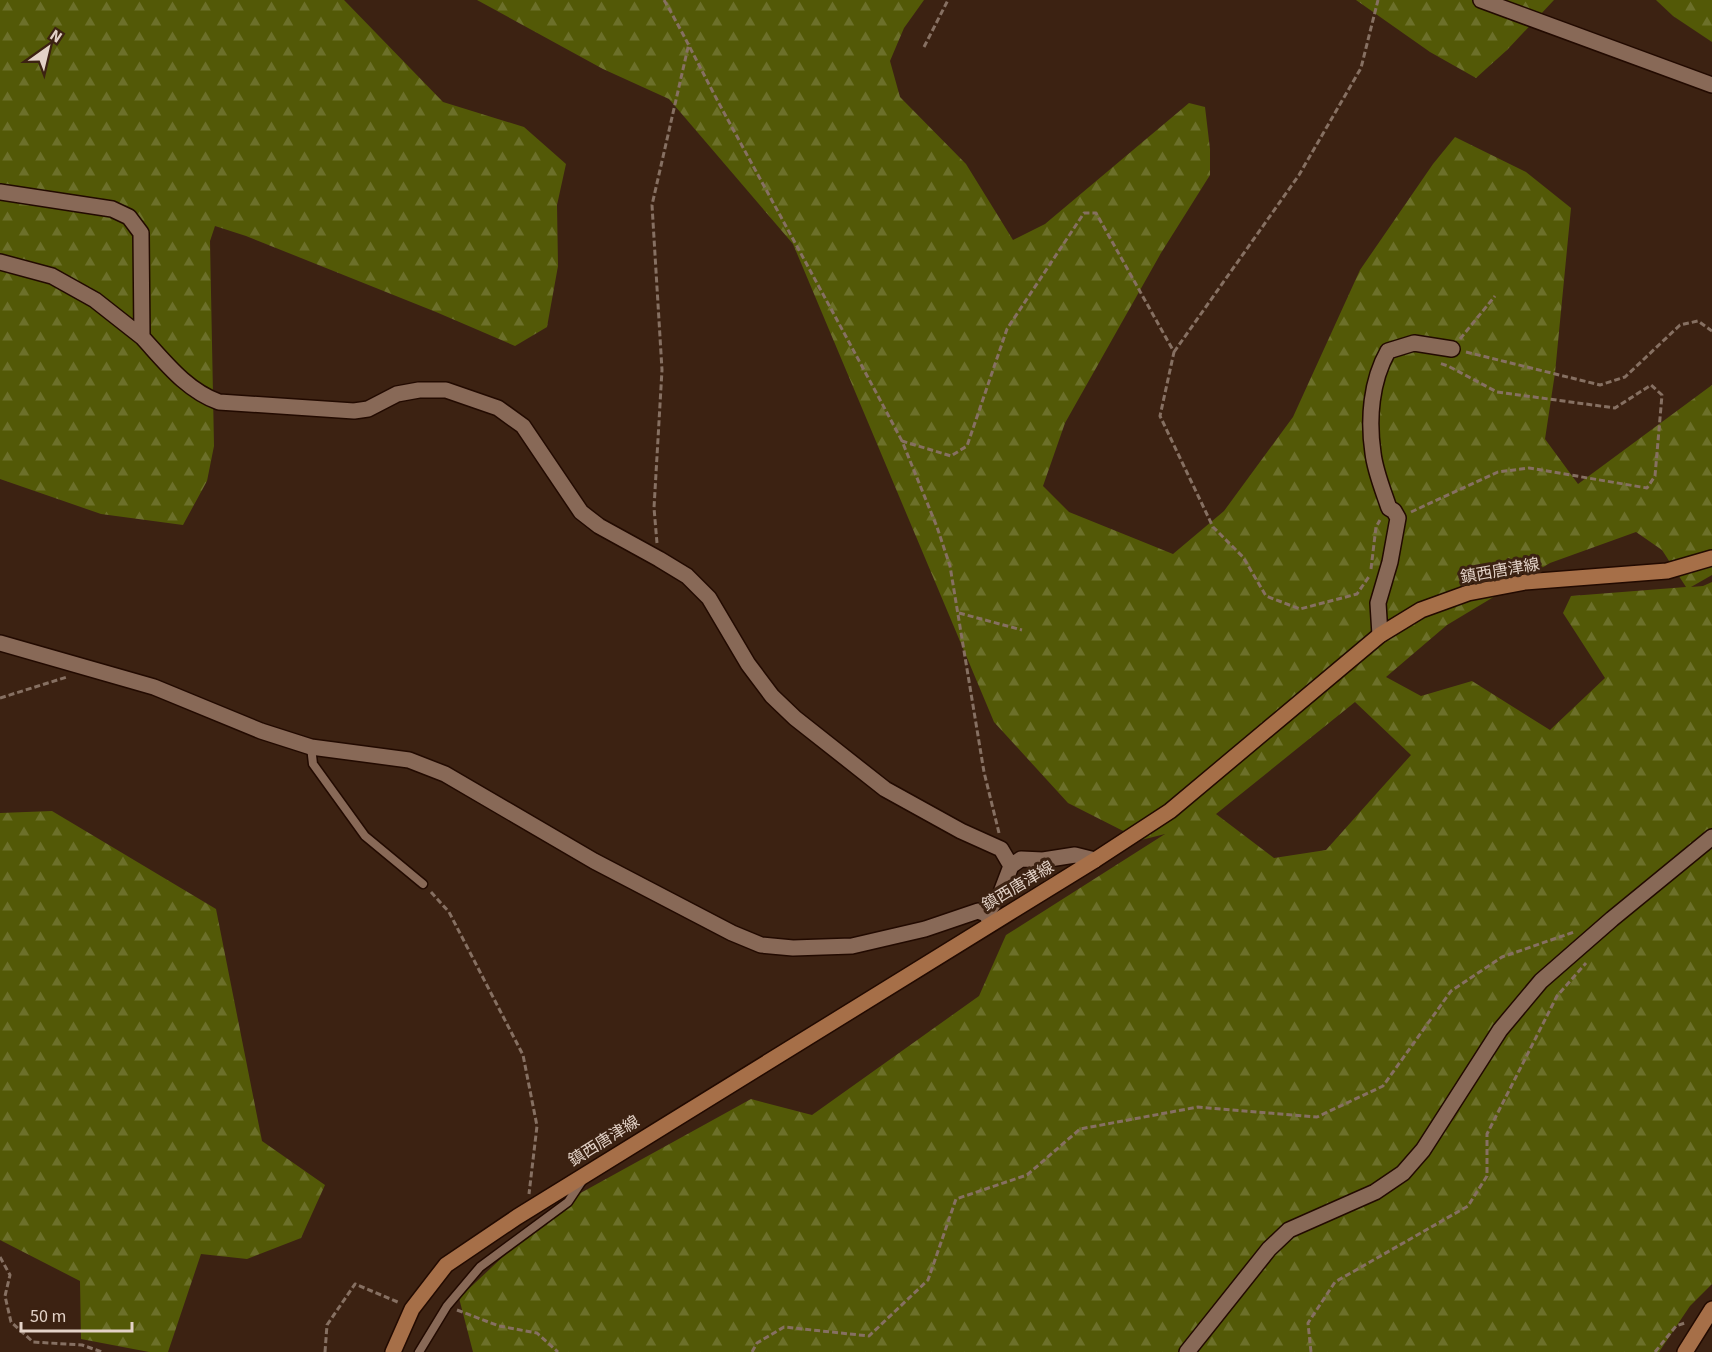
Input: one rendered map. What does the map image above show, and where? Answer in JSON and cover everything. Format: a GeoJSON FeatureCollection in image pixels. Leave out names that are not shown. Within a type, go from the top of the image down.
{"type":"FeatureCollection","features":[{"type":"Feature","properties":{"kind":"main road","name":"鎮西唐津線"},"geometry":{"type":"LineString","coordinates":[[393,1352],[412,1309],[446,1264],[988,919],[1095,860],[1170,811],[1380,635],[1421,610],[1468,592],[1525,582],[1667,571],[1712,558]]}},
{"type":"Feature","properties":{"kind":"main road"},"geometry":{"type":"LineString","coordinates":[[1685,1352],[1709,1313]]}},
{"type":"Feature","properties":{"kind":"street"},"geometry":{"type":"LineString","coordinates":[[1481,0],[1712,85]]}},
{"type":"Feature","properties":{"kind":"street"},"geometry":{"type":"LineString","coordinates":[[0,192],[112,209],[129,217],[141,233],[142,337]]}},
{"type":"Feature","properties":{"kind":"street"},"geometry":{"type":"LineString","coordinates":[[0,262],[52,276],[95,300],[142,337],[177,375],[202,396],[219,402],[354,411],[368,409],[397,394],[446,390],[498,408],[523,426],[581,512],[599,526],[687,576],[709,598],[748,664],[772,696],[795,718],[885,789],[961,831],[1001,849],[1011,866]]}},
{"type":"Feature","properties":{"kind":"street"},"geometry":{"type":"LineString","coordinates":[[1380,635],[1378,603],[1390,562],[1393,513],[1373,454],[1372,403],[1379,367],[1388,351],[1414,343],[1452,348]]}},
{"type":"Feature","properties":{"kind":"street"},"geometry":{"type":"LineString","coordinates":[[0,643],[154,687],[261,731],[311,747],[409,760],[445,774],[594,861],[732,933],[761,945],[793,948],[852,946],[925,929],[978,911],[988,919],[1011,866],[1021,859],[1044,860],[1075,855],[1095,860]]}},
{"type":"Feature","properties":{"kind":"street"},"geometry":{"type":"LineString","coordinates":[[1187,1352],[1269,1249],[1289,1230],[1375,1192],[1402,1173],[1423,1150],[1500,1030],[1541,981],[1612,918],[1712,837]]}},
{"type":"Feature","properties":{"kind":"lane"},"geometry":{"type":"LineString","coordinates":[[311,747],[313,764],[365,836],[423,884]]}},
{"type":"Feature","properties":{"kind":"lane"},"geometry":{"type":"LineString","coordinates":[[419,1352],[447,1306],[480,1267],[568,1202],[587,1173]]}},
{"type":"Feature","properties":{"kind":"path"},"geometry":{"type":"LineString","coordinates":[[664,0],[689,42],[721,106],[782,215],[902,441],[944,546],[959,613],[984,772],[1001,849]]}},
{"type":"Feature","properties":{"kind":"path"},"geometry":{"type":"LineString","coordinates":[[924,47],[948,0]]}},
{"type":"Feature","properties":{"kind":"path"},"geometry":{"type":"LineString","coordinates":[[1378,0],[1361,68],[1299,175],[1174,352],[1160,416],[1213,527],[1243,557],[1266,596],[1300,609],[1357,594],[1371,574],[1376,527],[1393,513],[1498,472],[1529,468],[1647,488],[1655,476],[1662,395],[1651,385],[1615,408],[1497,392],[1438,363]]}},
{"type":"Feature","properties":{"kind":"path"},"geometry":{"type":"LineString","coordinates":[[659,559],[654,508],[662,370],[652,205],[689,42]]}},
{"type":"Feature","properties":{"kind":"path"},"geometry":{"type":"LineString","coordinates":[[902,441],[951,456],[967,446],[1007,329],[1084,213],[1096,213],[1174,352]]}},
{"type":"Feature","properties":{"kind":"path"},"geometry":{"type":"LineString","coordinates":[[1495,296],[1452,348],[1600,385],[1625,377],[1680,325],[1698,321],[1712,331]]}},
{"type":"Feature","properties":{"kind":"path"},"geometry":{"type":"LineString","coordinates":[[959,613],[1022,630]]}},
{"type":"Feature","properties":{"kind":"path"},"geometry":{"type":"LineString","coordinates":[[0,698],[92,670]]}},
{"type":"Feature","properties":{"kind":"path"},"geometry":{"type":"LineString","coordinates":[[423,884],[449,912],[523,1055],[537,1126],[528,1197],[517,1217]]}},
{"type":"Feature","properties":{"kind":"path"},"geometry":{"type":"LineString","coordinates":[[752,1352],[757,1343],[784,1327],[869,1336],[928,1280],[956,1199],[1027,1175],[1080,1129],[1198,1107],[1317,1117],[1383,1086],[1451,991],[1502,957],[1579,930]]}},
{"type":"Feature","properties":{"kind":"path"},"geometry":{"type":"LineString","coordinates":[[1311,1352],[1308,1323],[1335,1282],[1468,1206],[1487,1176],[1487,1134],[1557,996],[1588,961]]}},
{"type":"Feature","properties":{"kind":"path"},"geometry":{"type":"LineString","coordinates":[[0,1257],[10,1275],[5,1296],[10,1322],[33,1342],[82,1345],[102,1352]]}},
{"type":"Feature","properties":{"kind":"path"},"geometry":{"type":"LineString","coordinates":[[325,1352],[327,1325],[355,1284],[412,1309]]}},
{"type":"Feature","properties":{"kind":"path"},"geometry":{"type":"LineString","coordinates":[[447,1306],[499,1326],[537,1334],[558,1352]]}},
{"type":"Feature","properties":{"kind":"path"},"geometry":{"type":"LineString","coordinates":[[1655,1352],[1676,1326],[1709,1313]]}},
{"type":"Feature","properties":{"kind":"green space"},"geometry":{"type":"Polygon","coordinates":[[[0,0],[344,0],[443,102],[524,127],[566,164],[557,205],[558,266],[547,327],[515,346],[246,236],[215,226],[210,241],[214,446],[207,481],[183,525],[101,514],[0,479],[0,0]]]}},
{"type":"Feature","properties":{"kind":"green space"},"geometry":{"type":"Polygon","coordinates":[[[477,0],[924,0],[904,28],[890,61],[900,97],[966,164],[1013,240],[1045,224],[1189,103],[1205,107],[1210,149],[1210,175],[1161,253],[1065,423],[1043,486],[1069,512],[1173,554],[1224,511],[1293,417],[1360,270],[1433,164],[1455,137],[1526,172],[1571,208],[1555,373],[1545,439],[1578,484],[1712,385],[1712,575],[1691,587],[1703,586],[1712,582],[1712,1284],[1690,1306],[1659,1352],[473,1352],[459,1298],[557,1206],[751,1099],[812,1115],[979,996],[1006,935],[1165,834],[1141,840],[1068,803],[994,722],[793,244],[669,99],[603,69],[477,0]],[[1636,532],[1550,563],[1447,625],[1386,677],[1421,696],[1472,681],[1550,730],[1605,678],[1563,613],[1571,596],[1686,587],[1662,550],[1636,532]],[[1355,702],[1216,814],[1274,858],[1326,850],[1411,755],[1355,702]]]}},
{"type":"Feature","properties":{"kind":"green space"},"geometry":{"type":"Polygon","coordinates":[[[1356,0],[1554,0],[1507,50],[1476,78],[1430,52],[1356,0]]]}},
{"type":"Feature","properties":{"kind":"green space"},"geometry":{"type":"Polygon","coordinates":[[[1656,0],[1712,0],[1712,42],[1673,16],[1656,0]]]}},
{"type":"Feature","properties":{"kind":"green space"},"geometry":{"type":"Polygon","coordinates":[[[52,811],[216,909],[262,1141],[325,1185],[301,1238],[247,1259],[201,1254],[168,1352],[149,1352],[81,1339],[80,1281],[0,1240],[0,813],[52,811]]]}}]}
